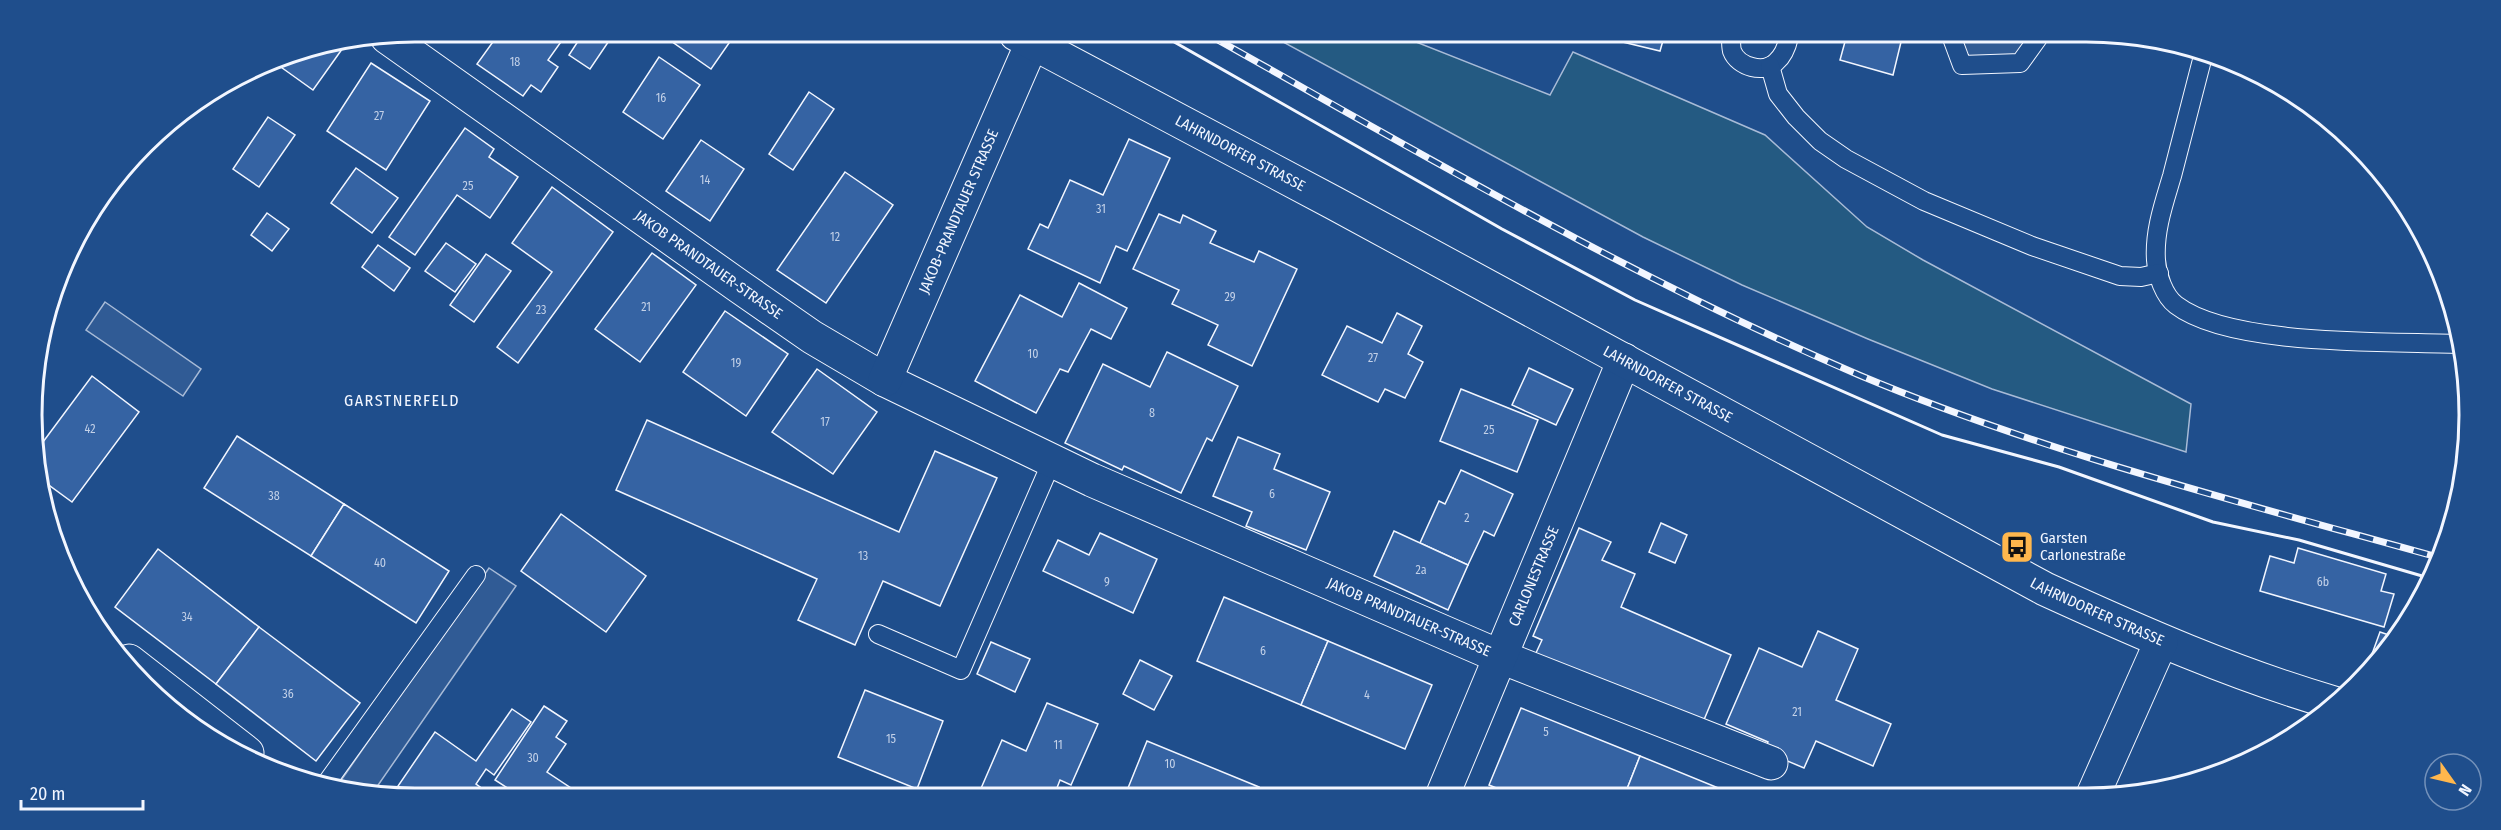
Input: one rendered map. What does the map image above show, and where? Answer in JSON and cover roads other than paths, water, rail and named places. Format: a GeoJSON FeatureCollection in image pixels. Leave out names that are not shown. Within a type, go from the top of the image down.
{"type":"FeatureCollection","features":[{"type":"Feature","properties":{"kind":"street","name":"JAKOB-PRANDTAUER STRASSE"},"geometry":{"type":"LineString","coordinates":[[885,380],[1022,42]]}},
{"type":"Feature","properties":{"kind":"street","name":"LAHRNDORFER STRASSE"},"geometry":{"type":"LineString","coordinates":[[1032,42],[1324,197],[2044,589],[2161,642],[2326,700]]}},
{"type":"Feature","properties":{"kind":"street","name":"JAKOB PRANDTAUER-STRASSE"},"geometry":{"type":"LineString","coordinates":[[395,43],[812,337],[885,380],[1052,461],[1501,657],[1771,763]]}},
{"type":"Feature","properties":{"kind":"street","name":"CARLONESTRASSE"},"geometry":{"type":"LineString","coordinates":[[1446,788],[1624,360]]}},
{"type":"Feature","properties":{"kind":"street"},"geometry":{"type":"LineString","coordinates":[[2096,788],[2161,642]]}},
{"type":"Feature","properties":{"kind":"street"},"geometry":{"type":"LineString","coordinates":[[149,676],[227,737]]}},
{"type":"Feature","properties":{"kind":"lane"},"geometry":{"type":"LineString","coordinates":[[1731,42],[1732,52],[1740,61],[1754,68],[1764,69],[1781,56],[1788,42]]}},
{"type":"Feature","properties":{"kind":"lane"},"geometry":{"type":"LineString","coordinates":[[1953,42],[1962,65],[2020,63],[2035,42]]}},
{"type":"Feature","properties":{"kind":"lane"},"geometry":{"type":"LineString","coordinates":[[2202,61],[2157,231],[2158,273],[2162,286],[2174,304],[2199,318],[2238,331],[2313,338],[2452,344]]}},
{"type":"Feature","properties":{"kind":"lane"},"geometry":{"type":"LineString","coordinates":[[1770,66],[1778,94],[1796,117],[1820,141],[1846,159],[1924,201],[2032,246],[2120,276],[2141,277],[2158,273]]}},
{"type":"Feature","properties":{"kind":"lane"},"geometry":{"type":"LineString","coordinates":[[878,634],[961,670],[1052,461]]}},
{"type":"Feature","properties":{"kind":"lane"},"geometry":{"type":"LineString","coordinates":[[330,778],[476,575]]}},
{"type":"Feature","properties":{"kind":"railway"},"geometry":{"type":"LineString","coordinates":[[1221,42],[1449,170],[1611,257],[1775,338],[1859,375],[1929,403],[2072,453],[2432,556]]}},
{"type":"Feature","properties":{"kind":"place","name":"Garsten Carlonestraße"},"geometry":{"type":"Point","coordinates":[2017,547]}},
{"type":"Feature","properties":{"kind":"district","name":"GARSTNERFELD"},"geometry":{"type":"Point","coordinates":[402,400]}}]}
